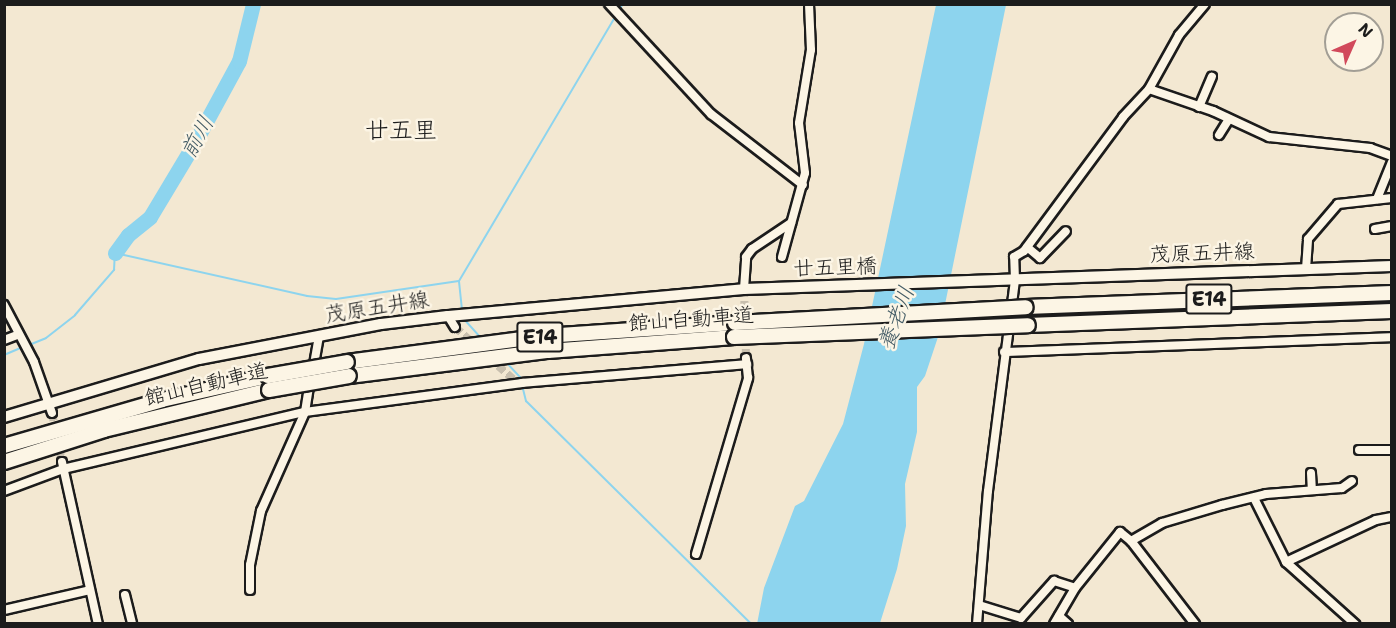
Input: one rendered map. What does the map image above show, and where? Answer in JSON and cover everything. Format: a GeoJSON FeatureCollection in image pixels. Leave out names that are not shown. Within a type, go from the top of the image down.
{"type":"FeatureCollection","features":[{"type":"Feature","properties":{"kind":"highway","name":"館山自動車道"},"geometry":{"type":"LineString","coordinates":[[4,446],[162,400],[545,336],[1026,307],[1392,293]]}},
{"type":"Feature","properties":{"kind":"highway","name":"館山自動車道"},"geometry":{"type":"LineString","coordinates":[[348,369],[734,337],[1392,311]]}},
{"type":"Feature","properties":{"kind":"highway","name":"館山自動車道"},"geometry":{"type":"LineString","coordinates":[[4,462],[104,430],[268,383]]}},
{"type":"Feature","properties":{"kind":"main road","name":"茂原五井線"},"geometry":{"type":"LineString","coordinates":[[1015,280],[1392,266]]}},
{"type":"Feature","properties":{"kind":"main road","name":"廿五里橋"},"geometry":{"type":"LineString","coordinates":[[764,289],[1015,280]]}},
{"type":"Feature","properties":{"kind":"main road","name":"茂原五井線"},"geometry":{"type":"LineString","coordinates":[[4,417],[48,402],[199,360],[319,336],[448,316],[764,289]]}},
{"type":"Feature","properties":{"kind":"street"},"geometry":{"type":"LineString","coordinates":[[609,4],[711,114],[803,185]]}},
{"type":"Feature","properties":{"kind":"street"},"geometry":{"type":"LineString","coordinates":[[782,257],[803,185],[799,123],[811,50],[809,4]]}},
{"type":"Feature","properties":{"kind":"street"},"geometry":{"type":"LineString","coordinates":[[977,624],[1004,352],[1015,280],[1014,257],[1027,247],[1123,117],[1149,89],[1179,35],[1205,4]]}},
{"type":"Feature","properties":{"kind":"street"},"geometry":{"type":"LineString","coordinates":[[1199,106],[1212,77]]}},
{"type":"Feature","properties":{"kind":"street"},"geometry":{"type":"LineString","coordinates":[[1149,89],[1199,106],[1269,137],[1370,148],[1392,156]]}},
{"type":"Feature","properties":{"kind":"street"},"geometry":{"type":"LineString","coordinates":[[1220,135],[1229,119]]}},
{"type":"Feature","properties":{"kind":"street"},"geometry":{"type":"LineString","coordinates":[[1377,199],[1392,162]]}},
{"type":"Feature","properties":{"kind":"street"},"geometry":{"type":"LineString","coordinates":[[1306,269],[1308,239],[1338,204],[1392,198]]}},
{"type":"Feature","properties":{"kind":"street"},"geometry":{"type":"LineString","coordinates":[[744,289],[746,258],[757,243],[791,223]]}},
{"type":"Feature","properties":{"kind":"street"},"geometry":{"type":"LineString","coordinates":[[1375,229],[1392,226]]}},
{"type":"Feature","properties":{"kind":"street"},"geometry":{"type":"LineString","coordinates":[[1027,247],[1040,258],[1066,231]]}},
{"type":"Feature","properties":{"kind":"street"},"geometry":{"type":"LineString","coordinates":[[4,305],[17,335],[34,362],[52,413]]}},
{"type":"Feature","properties":{"kind":"street"},"geometry":{"type":"LineString","coordinates":[[448,316],[455,327]]}},
{"type":"Feature","properties":{"kind":"street"},"geometry":{"type":"LineString","coordinates":[[4,340],[17,335]]}},
{"type":"Feature","properties":{"kind":"street"},"geometry":{"type":"LineString","coordinates":[[250,590],[250,565],[261,511],[305,412],[319,336]]}},
{"type":"Feature","properties":{"kind":"street"},"geometry":{"type":"LineString","coordinates":[[1004,352],[1392,337]]}},
{"type":"Feature","properties":{"kind":"street"},"geometry":{"type":"LineString","coordinates":[[4,491],[63,465],[305,412],[515,382],[746,361],[748,378],[696,554]]}},
{"type":"Feature","properties":{"kind":"street"},"geometry":{"type":"LineString","coordinates":[[1359,450],[1392,450]]}},
{"type":"Feature","properties":{"kind":"street"},"geometry":{"type":"LineString","coordinates":[[63,465],[98,624]]}},
{"type":"Feature","properties":{"kind":"street"},"geometry":{"type":"LineString","coordinates":[[1311,473],[1312,490]]}},
{"type":"Feature","properties":{"kind":"street"},"geometry":{"type":"LineString","coordinates":[[1131,541],[1162,523],[1254,498],[1342,488],[1352,480]]}},
{"type":"Feature","properties":{"kind":"street"},"geometry":{"type":"LineString","coordinates":[[1254,498],[1286,562],[1355,624]]}},
{"type":"Feature","properties":{"kind":"street"},"geometry":{"type":"LineString","coordinates":[[1286,562],[1376,520],[1392,517]]}},
{"type":"Feature","properties":{"kind":"street"},"geometry":{"type":"LineString","coordinates":[[1054,624],[1075,588],[1120,532],[1131,541],[1195,624]]}},
{"type":"Feature","properties":{"kind":"street"},"geometry":{"type":"LineString","coordinates":[[979,605],[1021,618],[1054,581],[1075,588]]}},
{"type":"Feature","properties":{"kind":"street"},"geometry":{"type":"LineString","coordinates":[[4,610],[90,590]]}},
{"type":"Feature","properties":{"kind":"street"},"geometry":{"type":"LineString","coordinates":[[125,595],[132,624]]}},
{"type":"Feature","properties":{"kind":"street"},"geometry":{"type":"LineString","coordinates":[[1059,616],[1068,624]]}},
{"type":"Feature","properties":{"kind":"water","name":"養老川"},"geometry":{"type":"Polygon","coordinates":[[[936,5],[1006,5],[939,334],[925,376],[917,387],[917,432],[905,484],[906,526],[897,569],[880,623],[757,624],[764,588],[795,506],[804,501],[843,424],[864,344],[936,5]]]}},
{"type":"Feature","properties":{"kind":"waterway","name":"前川"},"geometry":{"type":"LineString","coordinates":[[115,253],[128,235],[150,217],[195,142],[239,61],[253,4]]}},
{"type":"Feature","properties":{"kind":"waterway"},"geometry":{"type":"LineString","coordinates":[[462,310],[459,281],[623,4]]}},
{"type":"Feature","properties":{"kind":"waterway"},"geometry":{"type":"LineString","coordinates":[[29,345],[46,338],[75,315],[114,270],[115,253],[307,296],[336,299],[459,281]]}},
{"type":"Feature","properties":{"kind":"waterway"},"geometry":{"type":"LineString","coordinates":[[463,318],[481,338]]}},
{"type":"Feature","properties":{"kind":"waterway"},"geometry":{"type":"LineString","coordinates":[[4,355],[23,347]]}},
{"type":"Feature","properties":{"kind":"waterway"},"geometry":{"type":"LineString","coordinates":[[505,361],[520,377],[526,401],[751,624]]}},
{"type":"Feature","properties":{"kind":"tunnel"},"geometry":{"type":"LineString","coordinates":[[744,289],[746,358]]}},
{"type":"Feature","properties":{"kind":"tunnel"},"geometry":{"type":"LineString","coordinates":[[455,327],[476,346]]}},
{"type":"Feature","properties":{"kind":"tunnel"},"geometry":{"type":"LineString","coordinates":[[489,358],[514,380]]}},
{"type":"Feature","properties":{"kind":"tunnel"},"geometry":{"type":"LineString","coordinates":[[52,413],[62,462]]}},
{"type":"Feature","properties":{"kind":"district","name":"廿五里"},"geometry":{"type":"Point","coordinates":[401,131]}}]}
